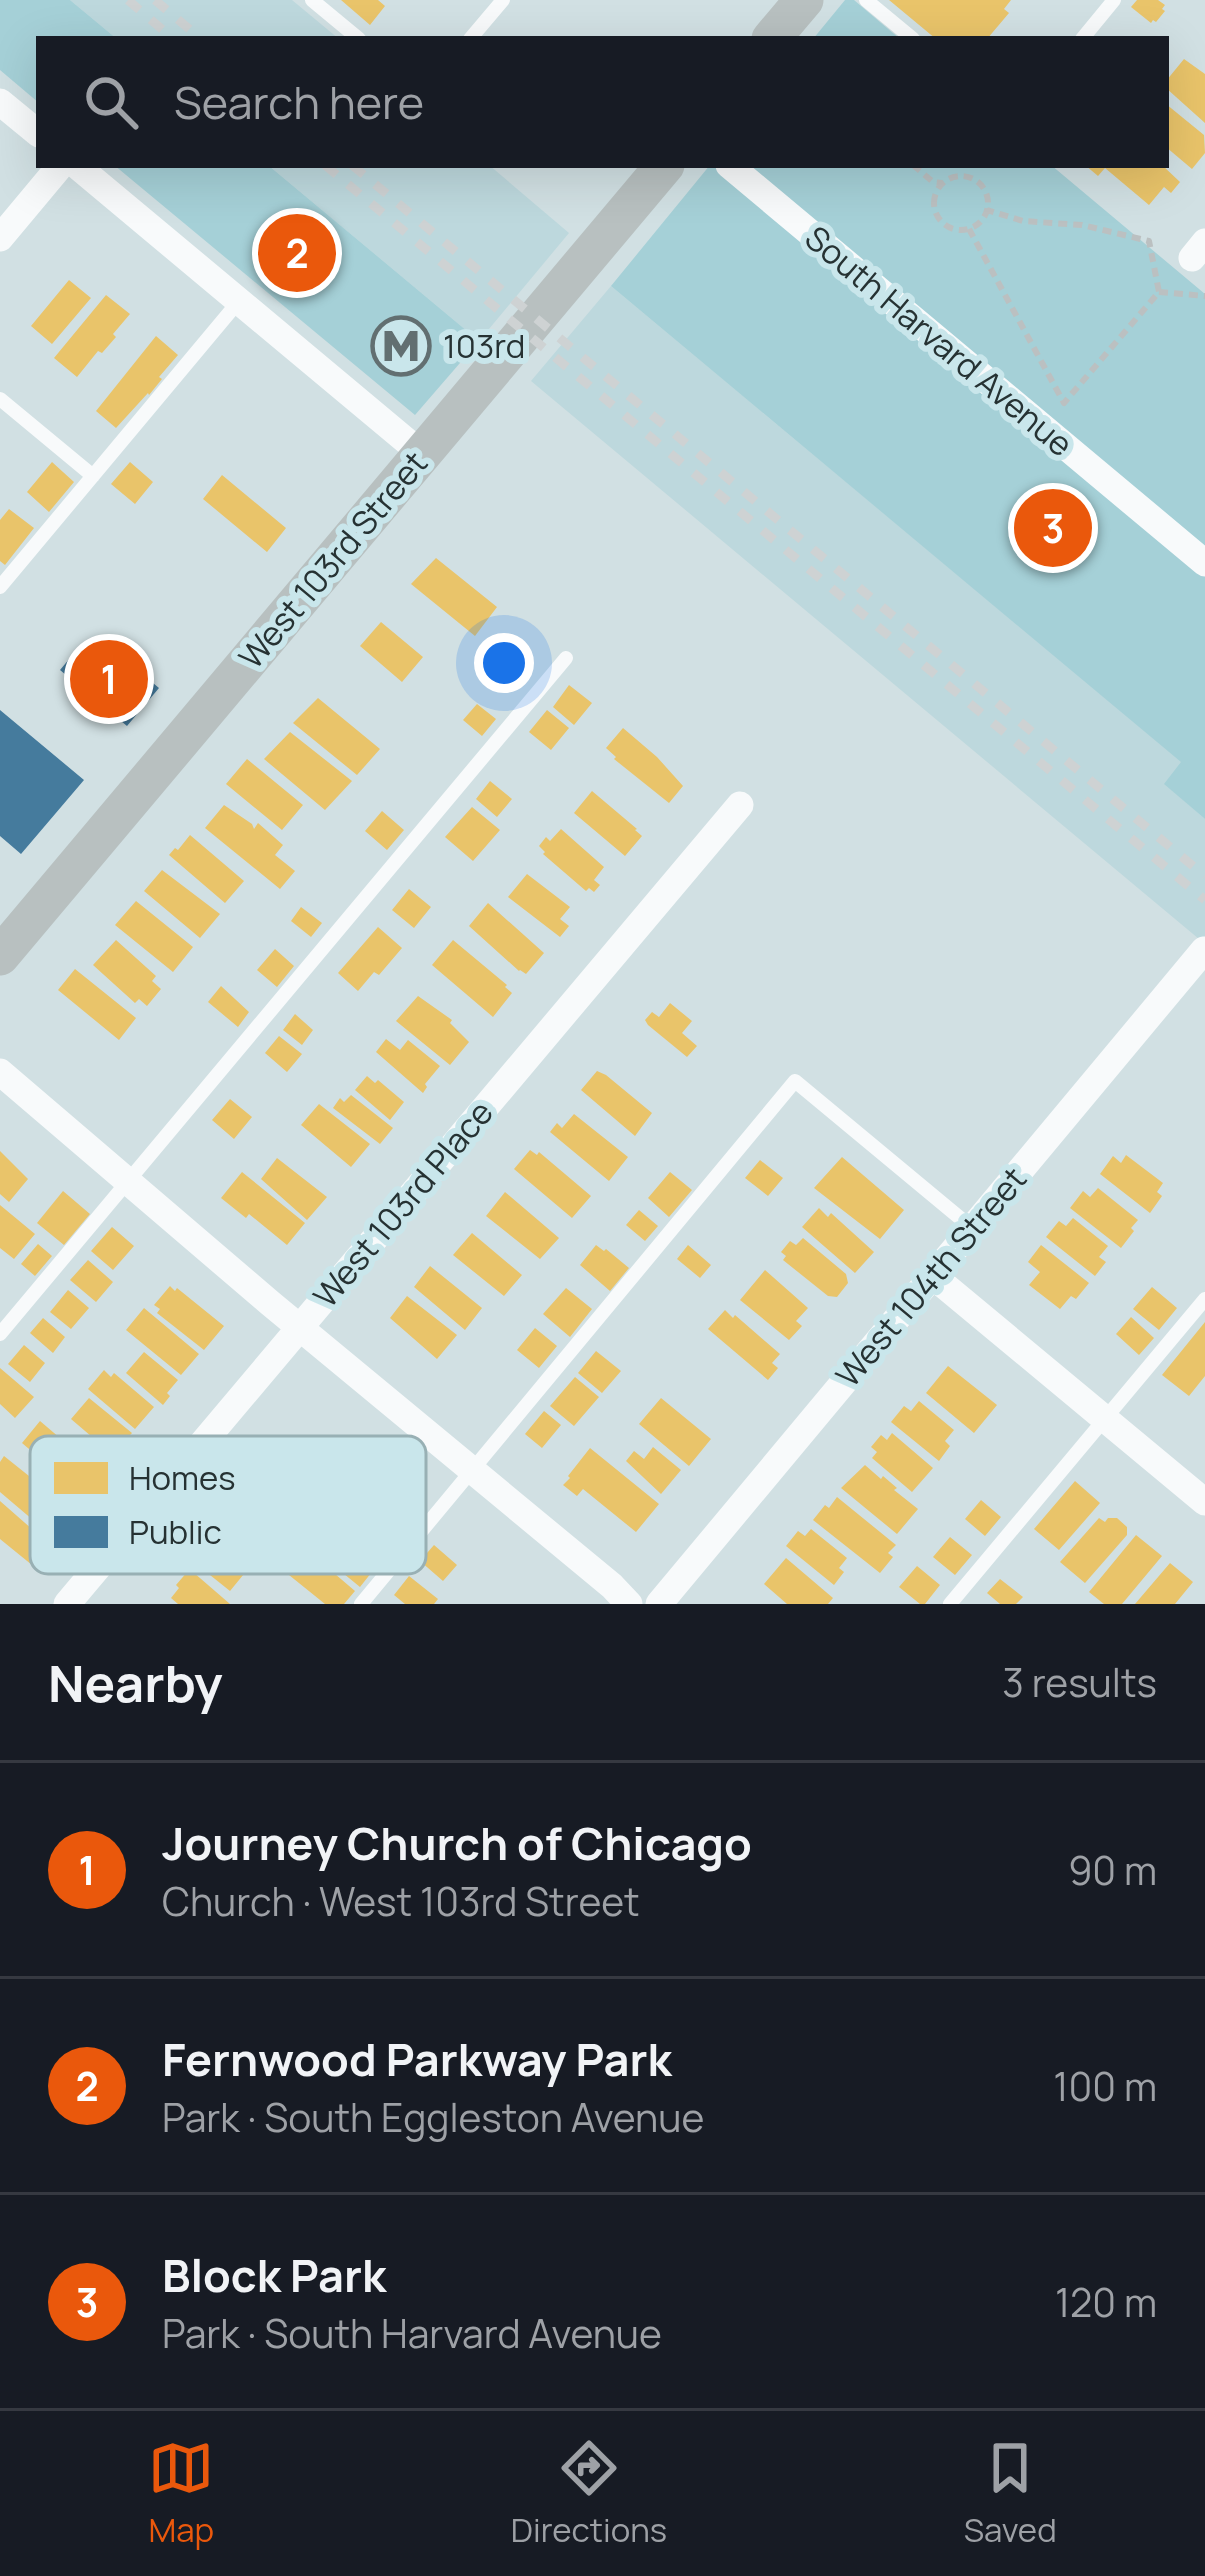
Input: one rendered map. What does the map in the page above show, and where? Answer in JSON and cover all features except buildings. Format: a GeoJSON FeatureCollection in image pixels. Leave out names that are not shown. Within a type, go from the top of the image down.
{"type":"FeatureCollection","features":[{"type":"Feature","properties":{"kind":"main road"},"geometry":{"type":"LineString","coordinates":[[775,36],[805,0]]}},
{"type":"Feature","properties":{"kind":"main road","name":"West 103rd Street"},"geometry":{"type":"LineString","coordinates":[[0,956],[662,168]]}},
{"type":"Feature","properties":{"kind":"street"},"geometry":{"type":"LineString","coordinates":[[0,102],[36,132]]}},
{"type":"Feature","properties":{"kind":"street"},"geometry":{"type":"LineString","coordinates":[[0,238],[58,168]]}},
{"type":"Feature","properties":{"kind":"street"},"geometry":{"type":"LineString","coordinates":[[80,168],[422,454]]}},
{"type":"Feature","properties":{"kind":"street","name":"South Harvard Avenue"},"geometry":{"type":"LineString","coordinates":[[733,168],[1205,563]]}},
{"type":"Feature","properties":{"kind":"street","name":"West 103rd Place"},"geometry":{"type":"LineString","coordinates":[[209,1436],[740,805]]}},
{"type":"Feature","properties":{"kind":"street","name":"West 104th Street"},"geometry":{"type":"LineString","coordinates":[[659,1604],[1204,950]]}},
{"type":"Feature","properties":{"kind":"street"},"geometry":{"type":"LineString","coordinates":[[0,1072],[628,1604]]}},
{"type":"Feature","properties":{"kind":"street"},"geometry":{"type":"LineString","coordinates":[[932,1276],[1205,1502]]}},
{"type":"Feature","properties":{"kind":"street","name":"West 103rd Place"},"geometry":{"type":"LineString","coordinates":[[68,1604],[93,1574]]}},
{"type":"Feature","properties":{"kind":"lane"},"geometry":{"type":"LineString","coordinates":[[312,0],[355,36]]}},
{"type":"Feature","properties":{"kind":"lane"},"geometry":{"type":"LineString","coordinates":[[473,36],[503,0]]}},
{"type":"Feature","properties":{"kind":"lane"},"geometry":{"type":"LineString","coordinates":[[866,0],[909,36]]}},
{"type":"Feature","properties":{"kind":"lane"},"geometry":{"type":"LineString","coordinates":[[1084,36],[1114,0]]}},
{"type":"Feature","properties":{"kind":"lane"},"geometry":{"type":"LineString","coordinates":[[0,587],[239,301]]}},
{"type":"Feature","properties":{"kind":"lane"},"geometry":{"type":"LineString","coordinates":[[0,399],[93,476]]}},
{"type":"Feature","properties":{"kind":"lane"},"geometry":{"type":"LineString","coordinates":[[0,1334],[566,658]]}},
{"type":"Feature","properties":{"kind":"lane"},"geometry":{"type":"LineString","coordinates":[[426,1525],[795,1081],[972,1228]]}},
{"type":"Feature","properties":{"kind":"lane"},"geometry":{"type":"LineString","coordinates":[[960,1601],[1205,1298]]}},
{"type":"Feature","properties":{"kind":"lane"},"geometry":{"type":"LineString","coordinates":[[361,1604],[386,1574]]}},
{"type":"Feature","properties":{"kind":"path"},"geometry":{"type":"LineString","coordinates":[[917,168],[933,182],[958,176],[975,180],[986,193],[987,210],[978,224],[951,229],[937,218],[934,200],[942,183]]}},
{"type":"Feature","properties":{"kind":"path"},"geometry":{"type":"LineString","coordinates":[[987,210],[1023,221],[1082,225],[1149,241],[1159,292]]}},
{"type":"Feature","properties":{"kind":"path"},"geometry":{"type":"LineString","coordinates":[[969,229],[1064,404],[1159,292]]}},
{"type":"Feature","properties":{"kind":"path"},"geometry":{"type":"LineString","coordinates":[[1159,292],[1205,296]]}},
{"type":"Feature","properties":{"kind":"shaded area"},"geometry":{"type":"Polygon","coordinates":[[[0,0],[70,0],[113,36],[36,36],[36,100],[0,70],[0,0]]]}},
{"type":"Feature","properties":{"kind":"shaded area"},"geometry":{"type":"Polygon","coordinates":[[[70,0],[292,0],[335,36],[113,36],[70,0]]]}},
{"type":"Feature","properties":{"kind":"shaded area"},"geometry":{"type":"Polygon","coordinates":[[[845,0],[854,0],[896,36],[815,36],[845,0]]]}},
{"type":"Feature","properties":{"kind":"shaded area"},"geometry":{"type":"Polygon","coordinates":[[[118,168],[272,168],[479,341],[415,415],[118,168]]]}},
{"type":"Feature","properties":{"kind":"shaded area"},"geometry":{"type":"Polygon","coordinates":[[[272,168],[493,168],[569,233],[479,341],[272,168]]]}},
{"type":"Feature","properties":{"kind":"shaded area"},"geometry":{"type":"Polygon","coordinates":[[[708,168],[1055,168],[1205,294],[1205,819],[1164,784],[1181,762],[611,286],[708,168]]]}},
{"type":"Feature","properties":{"kind":"shaded area"},"geometry":{"type":"Polygon","coordinates":[[[611,286],[1182,762],[1165,784],[1205,819],[1205,944],[531,381],[611,286]]]}},
{"type":"Feature","properties":{"kind":"railway"},"geometry":{"type":"LineString","coordinates":[[128,0],[164,31]]}},
{"type":"Feature","properties":{"kind":"railway"},"geometry":{"type":"LineString","coordinates":[[155,0],[197,36]]}},
{"type":"Feature","properties":{"kind":"railway"},"geometry":{"type":"LineString","coordinates":[[329,168],[1205,900]]}},
{"type":"Feature","properties":{"kind":"railway"},"geometry":{"type":"LineString","coordinates":[[356,168],[1205,876]]}},
{"type":"Feature","properties":{"kind":"place","name":"Fernwood Parkway Park"},"geometry":{"type":"Point","coordinates":[297,253]}},
{"type":"Feature","properties":{"kind":"place","name":"103rd"},"geometry":{"type":"Point","coordinates":[401,346]}},
{"type":"Feature","properties":{"kind":"place","name":"Block Park"},"geometry":{"type":"Point","coordinates":[1053,528]}},
{"type":"Feature","properties":{"kind":"place","name":"Journey Church of Chicago"},"geometry":{"type":"Point","coordinates":[109,679]}}]}
